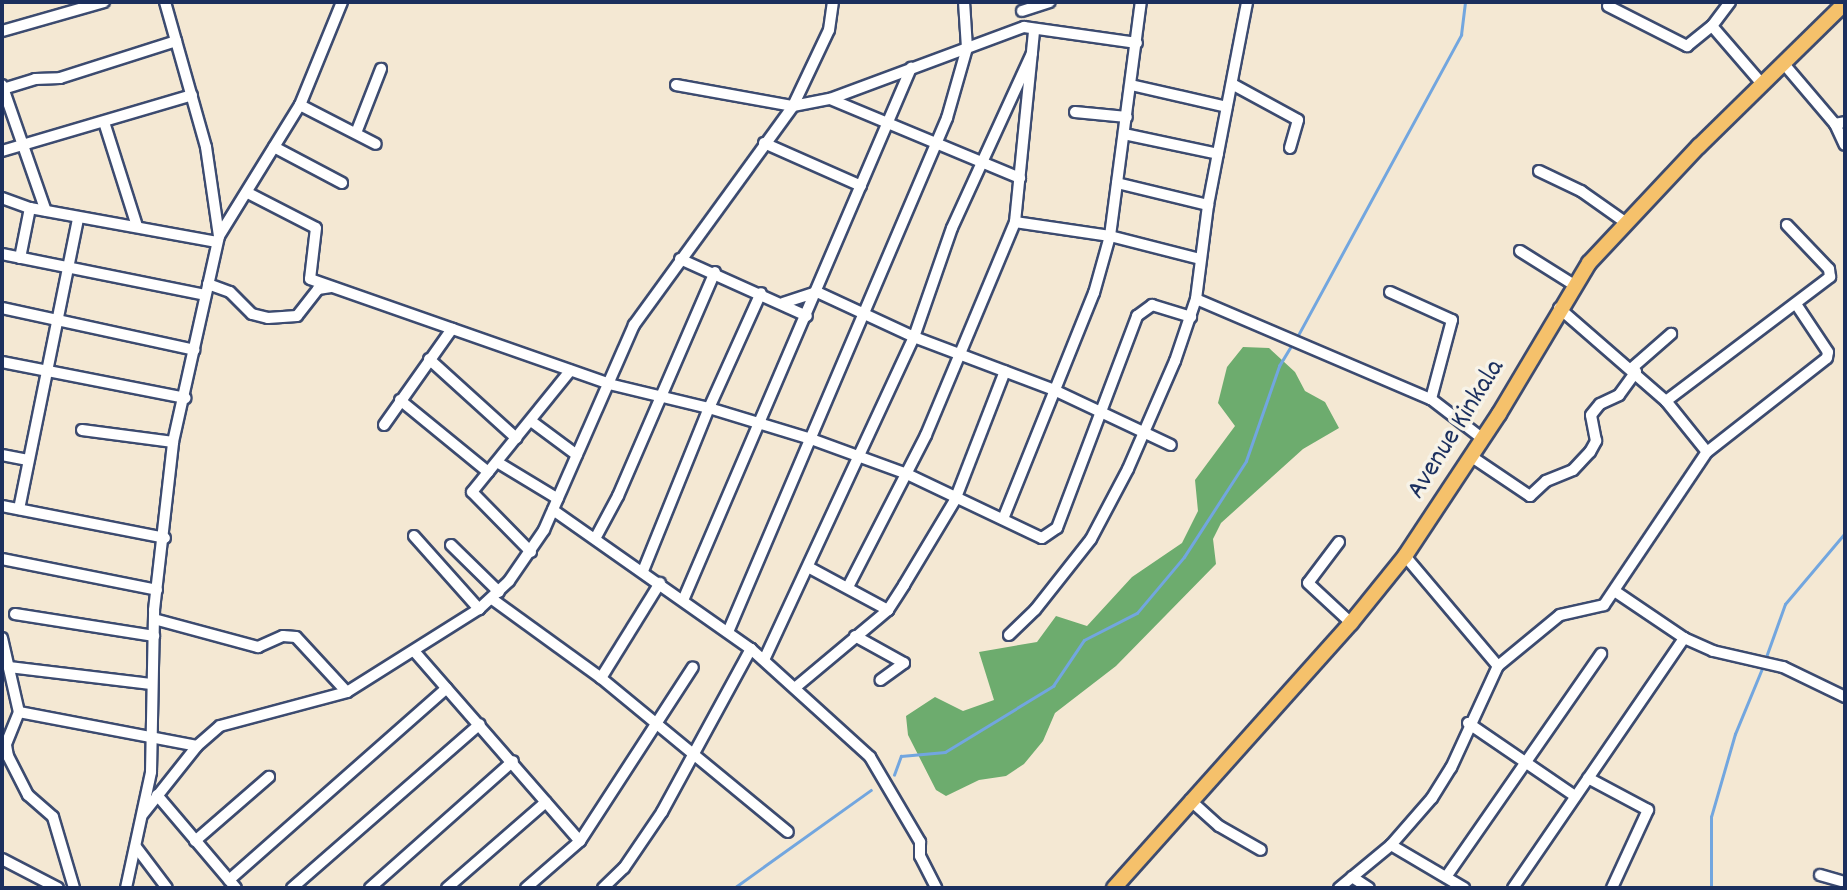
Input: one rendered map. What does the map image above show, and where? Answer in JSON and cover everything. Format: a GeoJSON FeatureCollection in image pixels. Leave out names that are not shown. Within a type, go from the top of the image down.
{"type":"FeatureCollection","features":[{"type":"Feature","properties":{"kind":"main road","name":"Avenue Kinkala"},"geometry":{"type":"LineString","coordinates":[[1114,888],[1351,623],[1405,556],[1472,457],[1574,285],[1625,222],[1845,3]]}},
{"type":"Feature","properties":{"kind":"street"},"geometry":{"type":"LineString","coordinates":[[2,31],[104,2]]}},
{"type":"Feature","properties":{"kind":"street"},"geometry":{"type":"LineString","coordinates":[[127,888],[143,814],[153,739],[151,684],[154,619],[165,538],[173,442],[185,398],[218,239],[212,175],[165,2]]}},
{"type":"Feature","properties":{"kind":"street"},"geometry":{"type":"LineString","coordinates":[[218,239],[300,105],[342,2]]}},
{"type":"Feature","properties":{"kind":"street"},"geometry":{"type":"LineString","coordinates":[[143,814],[197,746],[231,721],[347,692],[496,596],[531,552],[554,510],[634,325],[764,142],[793,106],[829,30],[833,2]]}},
{"type":"Feature","properties":{"kind":"street"},"geometry":{"type":"LineString","coordinates":[[728,632],[867,313],[888,253],[937,144],[967,48],[964,2]]}},
{"type":"Feature","properties":{"kind":"street"},"geometry":{"type":"LineString","coordinates":[[848,587],[907,474],[961,354],[1015,222],[1032,52],[1029,28],[1022,6],[1050,2]]}},
{"type":"Feature","properties":{"kind":"street"},"geometry":{"type":"LineString","coordinates":[[1003,519],[1094,293],[1110,236],[1141,2]]}},
{"type":"Feature","properties":{"kind":"street"},"geometry":{"type":"LineString","coordinates":[[1009,635],[1091,539],[1144,433],[1191,317],[1196,299],[1208,205],[1247,2]]}},
{"type":"Feature","properties":{"kind":"street"},"geometry":{"type":"LineString","coordinates":[[1608,6],[1687,46],[1712,26],[1730,2]]}},
{"type":"Feature","properties":{"kind":"street"},"geometry":{"type":"LineString","coordinates":[[1712,26],[1762,84]]}},
{"type":"Feature","properties":{"kind":"street"},"geometry":{"type":"LineString","coordinates":[[676,85],[793,106],[830,99],[1029,28],[1056,29],[1137,43]]}},
{"type":"Feature","properties":{"kind":"street"},"geometry":{"type":"LineString","coordinates":[[46,211],[3,86],[71,75],[176,41]]}},
{"type":"Feature","properties":{"kind":"street"},"geometry":{"type":"LineString","coordinates":[[764,660],[914,337],[980,163],[1032,52]]}},
{"type":"Feature","properties":{"kind":"street"},"geometry":{"type":"LineString","coordinates":[[1784,64],[1840,123],[1845,145]]}},
{"type":"Feature","properties":{"kind":"street"},"geometry":{"type":"LineString","coordinates":[[356,133],[381,68]]}},
{"type":"Feature","properties":{"kind":"street"},"geometry":{"type":"LineString","coordinates":[[684,598],[891,121],[911,68]]}},
{"type":"Feature","properties":{"kind":"street"},"geometry":{"type":"LineString","coordinates":[[1232,83],[1298,120],[1290,148]]}},
{"type":"Feature","properties":{"kind":"street"},"geometry":{"type":"LineString","coordinates":[[1131,85],[1227,107]]}},
{"type":"Feature","properties":{"kind":"street"},"geometry":{"type":"LineString","coordinates":[[2,151],[192,95]]}},
{"type":"Feature","properties":{"kind":"street"},"geometry":{"type":"LineString","coordinates":[[830,99],[891,121],[937,144],[1020,178]]}},
{"type":"Feature","properties":{"kind":"street"},"geometry":{"type":"LineString","coordinates":[[300,105],[376,144]]}},
{"type":"Feature","properties":{"kind":"street"},"geometry":{"type":"LineString","coordinates":[[1075,112],[1127,117]]}},
{"type":"Feature","properties":{"kind":"street"},"geometry":{"type":"LineString","coordinates":[[104,122],[137,226]]}},
{"type":"Feature","properties":{"kind":"street"},"geometry":{"type":"LineString","coordinates":[[1124,135],[1218,154]]}},
{"type":"Feature","properties":{"kind":"street"},"geometry":{"type":"LineString","coordinates":[[764,142],[861,186]]}},
{"type":"Feature","properties":{"kind":"street"},"geometry":{"type":"LineString","coordinates":[[274,147],[342,183]]}},
{"type":"Feature","properties":{"kind":"street"},"geometry":{"type":"LineString","coordinates":[[1539,171],[1581,191],[1625,222]]}},
{"type":"Feature","properties":{"kind":"street"},"geometry":{"type":"LineString","coordinates":[[1117,183],[1208,205]]}},
{"type":"Feature","properties":{"kind":"street"},"geometry":{"type":"LineString","coordinates":[[248,193],[316,228],[310,279],[570,372],[709,408],[811,439],[907,474],[955,500],[1003,519],[1035,536],[1053,533],[1099,409],[1144,308],[1160,306],[1191,317]]}},
{"type":"Feature","properties":{"kind":"street"},"geometry":{"type":"LineString","coordinates":[[2,198],[30,208],[78,218],[218,239]]}},
{"type":"Feature","properties":{"kind":"street"},"geometry":{"type":"LineString","coordinates":[[20,258],[30,208]]}},
{"type":"Feature","properties":{"kind":"street"},"geometry":{"type":"LineString","coordinates":[[19,509],[78,218]]}},
{"type":"Feature","properties":{"kind":"street"},"geometry":{"type":"LineString","coordinates":[[1015,222],[1110,236],[1200,259]]}},
{"type":"Feature","properties":{"kind":"street"},"geometry":{"type":"LineString","coordinates":[[1667,401],[1828,280],[1830,272],[1787,225]]}},
{"type":"Feature","properties":{"kind":"street"},"geometry":{"type":"LineString","coordinates":[[1520,251],[1574,285]]}},
{"type":"Feature","properties":{"kind":"street"},"geometry":{"type":"LineString","coordinates":[[2,254],[67,268],[230,292],[253,314],[268,318],[297,316],[318,289],[337,288]]}},
{"type":"Feature","properties":{"kind":"street"},"geometry":{"type":"LineString","coordinates":[[680,259],[715,272],[807,316]]}},
{"type":"Feature","properties":{"kind":"street"},"geometry":{"type":"LineString","coordinates":[[596,537],[663,396],[715,272]]}},
{"type":"Feature","properties":{"kind":"street"},"geometry":{"type":"LineString","coordinates":[[783,303],[817,292],[914,337],[1099,409],[1171,445]]}},
{"type":"Feature","properties":{"kind":"street"},"geometry":{"type":"LineString","coordinates":[[1390,292],[1452,320],[1431,399]]}},
{"type":"Feature","properties":{"kind":"street"},"geometry":{"type":"LineString","coordinates":[[643,571],[709,408],[761,293]]}},
{"type":"Feature","properties":{"kind":"street"},"geometry":{"type":"LineString","coordinates":[[1196,299],[1431,399],[1483,439]]}},
{"type":"Feature","properties":{"kind":"street"},"geometry":{"type":"LineString","coordinates":[[1339,888],[1391,845],[1445,778],[1468,723],[1498,666],[1544,625],[1560,615],[1595,610],[1616,592],[1707,452],[1827,358],[1828,352],[1796,304]]}},
{"type":"Feature","properties":{"kind":"street"},"geometry":{"type":"LineString","coordinates":[[2,308],[194,350]]}},
{"type":"Feature","properties":{"kind":"street"},"geometry":{"type":"LineString","coordinates":[[1559,308],[1667,401],[1707,452]]}},
{"type":"Feature","properties":{"kind":"street"},"geometry":{"type":"LineString","coordinates":[[384,425],[452,330]]}},
{"type":"Feature","properties":{"kind":"street"},"geometry":{"type":"LineString","coordinates":[[1472,457],[1530,496],[1546,481],[1573,470],[1590,452],[1596,441],[1591,415],[1600,404],[1619,395],[1634,370],[1671,334]]}},
{"type":"Feature","properties":{"kind":"street"},"geometry":{"type":"LineString","coordinates":[[429,359],[516,438]]}},
{"type":"Feature","properties":{"kind":"street"},"geometry":{"type":"LineString","coordinates":[[2,362],[185,398]]}},
{"type":"Feature","properties":{"kind":"street"},"geometry":{"type":"LineString","coordinates":[[796,687],[888,610],[955,500],[1005,371]]}},
{"type":"Feature","properties":{"kind":"street"},"geometry":{"type":"LineString","coordinates":[[531,552],[474,498],[472,492],[570,372]]}},
{"type":"Feature","properties":{"kind":"street"},"geometry":{"type":"LineString","coordinates":[[400,400],[488,472]]}},
{"type":"Feature","properties":{"kind":"street"},"geometry":{"type":"LineString","coordinates":[[531,421],[578,455]]}},
{"type":"Feature","properties":{"kind":"street"},"geometry":{"type":"LineString","coordinates":[[82,430],[173,442]]}},
{"type":"Feature","properties":{"kind":"street"},"geometry":{"type":"LineString","coordinates":[[2,455],[27,460]]}},
{"type":"Feature","properties":{"kind":"street"},"geometry":{"type":"LineString","coordinates":[[496,462],[558,499]]}},
{"type":"Feature","properties":{"kind":"street"},"geometry":{"type":"LineString","coordinates":[[2,506],[165,538]]}},
{"type":"Feature","properties":{"kind":"street"},"geometry":{"type":"LineString","coordinates":[[554,510],[684,598],[751,649],[796,687],[878,767],[880,780],[920,842],[920,856],[936,888]]}},
{"type":"Feature","properties":{"kind":"street"},"geometry":{"type":"LineString","coordinates":[[414,536],[479,609]]}},
{"type":"Feature","properties":{"kind":"street"},"geometry":{"type":"LineString","coordinates":[[1339,542],[1308,583],[1351,623]]}},
{"type":"Feature","properties":{"kind":"street"},"geometry":{"type":"LineString","coordinates":[[451,545],[496,596],[601,678],[654,725],[695,754],[788,832]]}},
{"type":"Feature","properties":{"kind":"street"},"geometry":{"type":"LineString","coordinates":[[1405,556],[1498,666]]}},
{"type":"Feature","properties":{"kind":"street"},"geometry":{"type":"LineString","coordinates":[[2,559],[157,590]]}},
{"type":"Feature","properties":{"kind":"street"},"geometry":{"type":"LineString","coordinates":[[808,567],[888,610]]}},
{"type":"Feature","properties":{"kind":"street"},"geometry":{"type":"LineString","coordinates":[[601,678],[660,583]]}},
{"type":"Feature","properties":{"kind":"street"},"geometry":{"type":"LineString","coordinates":[[1616,592],[1684,638],[1713,651],[1783,667],[1844,693]]}},
{"type":"Feature","properties":{"kind":"street"},"geometry":{"type":"LineString","coordinates":[[15,614],[154,636]]}},
{"type":"Feature","properties":{"kind":"street"},"geometry":{"type":"LineString","coordinates":[[154,619],[258,647],[283,636],[296,637],[347,692]]}},
{"type":"Feature","properties":{"kind":"street"},"geometry":{"type":"LineString","coordinates":[[855,636],[904,663],[881,680]]}},
{"type":"Feature","properties":{"kind":"street"},"geometry":{"type":"LineString","coordinates":[[2,638],[19,712],[4,744],[22,786],[52,817],[74,888]]}},
{"type":"Feature","properties":{"kind":"street"},"geometry":{"type":"LineString","coordinates":[[1513,888],[1684,638]]}},
{"type":"Feature","properties":{"kind":"street"},"geometry":{"type":"LineString","coordinates":[[603,888],[631,857],[695,754],[751,649]]}},
{"type":"Feature","properties":{"kind":"street"},"geometry":{"type":"LineString","coordinates":[[414,651],[513,761],[580,841]]}},
{"type":"Feature","properties":{"kind":"street"},"geometry":{"type":"LineString","coordinates":[[1446,877],[1525,759],[1601,654]]}},
{"type":"Feature","properties":{"kind":"street"},"geometry":{"type":"LineString","coordinates":[[9,667],[151,684]]}},
{"type":"Feature","properties":{"kind":"street"},"geometry":{"type":"LineString","coordinates":[[526,888],[580,841],[693,667]]}},
{"type":"Feature","properties":{"kind":"street"},"geometry":{"type":"LineString","coordinates":[[157,795],[232,884],[447,688]]}},
{"type":"Feature","properties":{"kind":"street"},"geometry":{"type":"LineString","coordinates":[[19,712],[197,746]]}},
{"type":"Feature","properties":{"kind":"street"},"geometry":{"type":"LineString","coordinates":[[1468,723],[1525,759],[1575,796]]}},
{"type":"Feature","properties":{"kind":"street"},"geometry":{"type":"LineString","coordinates":[[292,888],[480,724]]}},
{"type":"Feature","properties":{"kind":"street"},"geometry":{"type":"LineString","coordinates":[[370,888],[513,761]]}},
{"type":"Feature","properties":{"kind":"street"},"geometry":{"type":"LineString","coordinates":[[195,841],[269,777]]}},
{"type":"Feature","properties":{"kind":"street"},"geometry":{"type":"LineString","coordinates":[[1588,778],[1647,810],[1612,888]]}},
{"type":"Feature","properties":{"kind":"street"},"geometry":{"type":"LineString","coordinates":[[1191,800],[1219,826],[1261,850]]}},
{"type":"Feature","properties":{"kind":"street"},"geometry":{"type":"LineString","coordinates":[[447,888],[546,802]]}},
{"type":"Feature","properties":{"kind":"street"},"geometry":{"type":"LineString","coordinates":[[1391,845],[1464,888]]}},
{"type":"Feature","properties":{"kind":"street"},"geometry":{"type":"LineString","coordinates":[[135,847],[167,888]]}},
{"type":"Feature","properties":{"kind":"street"},"geometry":{"type":"LineString","coordinates":[[2,859],[58,888]]}},
{"type":"Feature","properties":{"kind":"street"},"geometry":{"type":"LineString","coordinates":[[1820,875],[1845,882]]}},
{"type":"Feature","properties":{"kind":"street"},"geometry":{"type":"LineString","coordinates":[[1352,877],[1369,888]]}},
{"type":"Feature","properties":{"kind":"green space"},"geometry":{"type":"Polygon","coordinates":[[[1243,347],[1269,348],[1295,372],[1305,391],[1325,402],[1339,428],[1303,449],[1221,523],[1213,539],[1216,564],[1116,666],[1055,713],[1043,741],[1024,764],[1006,776],[979,780],[946,796],[936,790],[908,735],[906,716],[935,697],[963,711],[994,700],[979,652],[1037,642],[1056,616],[1087,626],[1132,577],[1182,543],[1198,511],[1195,480],[1235,426],[1218,403],[1227,367],[1243,347]]]}},
{"type":"Feature","properties":{"kind":"waterway"},"geometry":{"type":"LineString","coordinates":[[1296,339],[1461,35],[1465,2]]}},
{"type":"Feature","properties":{"kind":"waterway"},"geometry":{"type":"LineString","coordinates":[[894,775],[901,756],[945,752],[1053,686],[1084,640],[1137,613],[1184,557],[1246,461],[1279,366],[1292,344]]}},
{"type":"Feature","properties":{"kind":"waterway"},"geometry":{"type":"LineString","coordinates":[[1765,660],[1785,604],[1845,533]]}},
{"type":"Feature","properties":{"kind":"waterway"},"geometry":{"type":"LineString","coordinates":[[1711,888],[1711,817],[1735,734],[1763,666]]}},
{"type":"Feature","properties":{"kind":"waterway"},"geometry":{"type":"LineString","coordinates":[[734,888],[871,790]]}}]}
